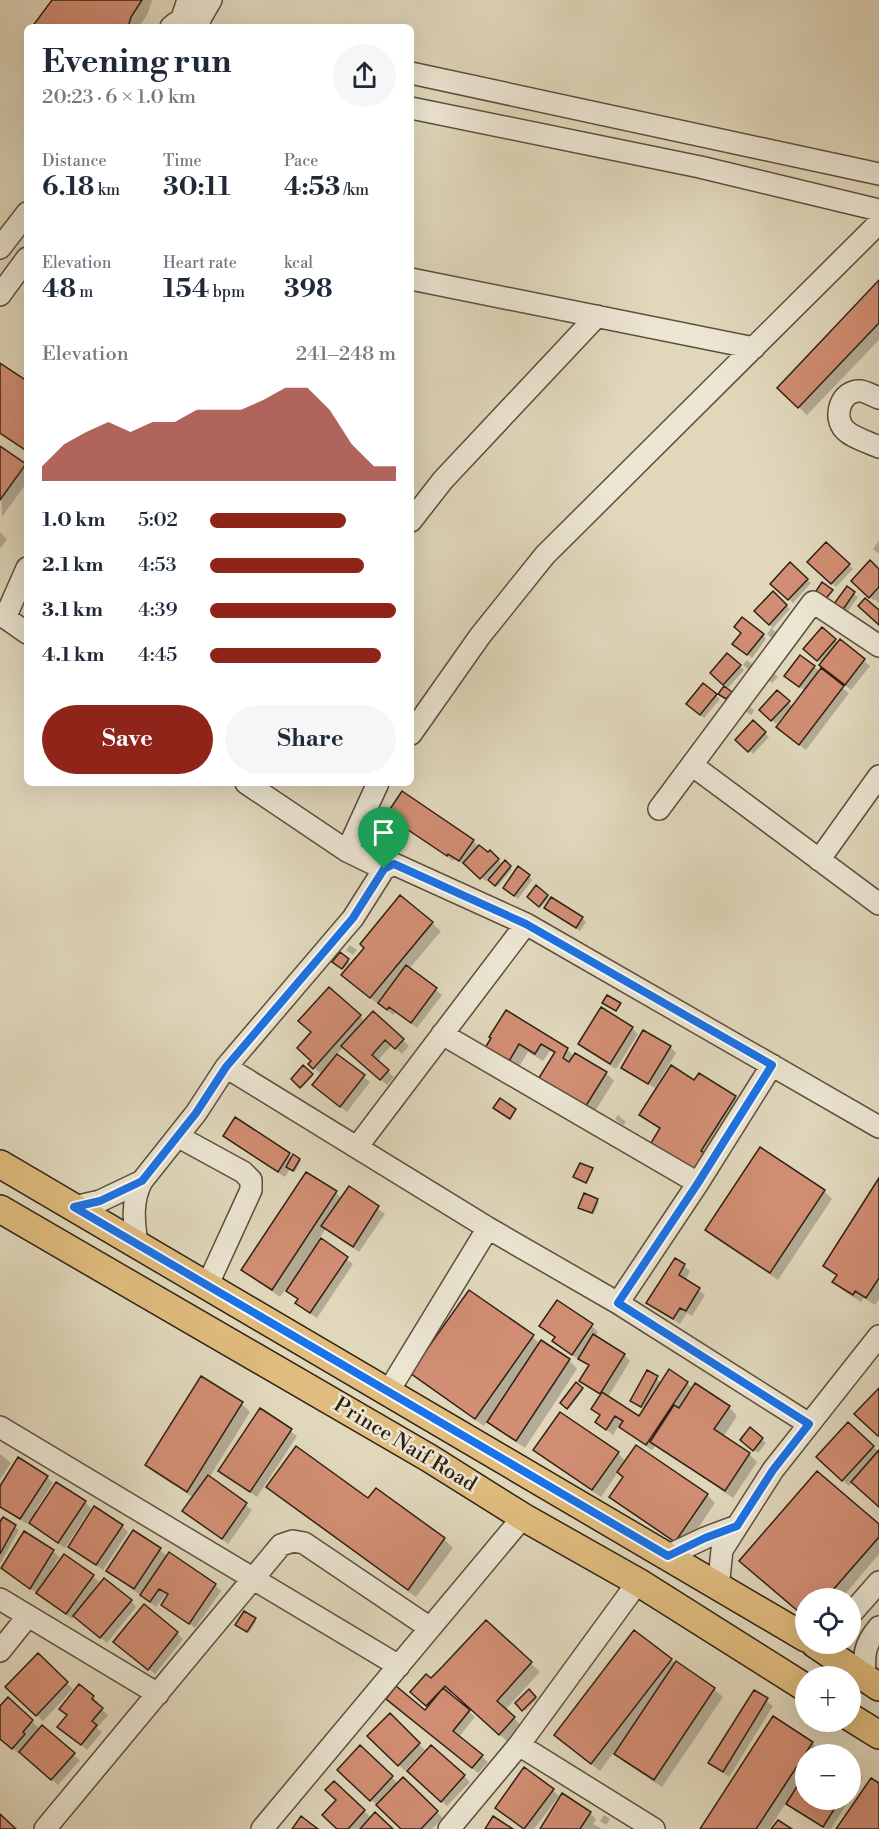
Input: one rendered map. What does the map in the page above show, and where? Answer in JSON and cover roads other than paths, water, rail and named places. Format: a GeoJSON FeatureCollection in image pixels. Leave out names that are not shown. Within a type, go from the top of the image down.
{"type":"FeatureCollection","features":[{"type":"Feature","properties":{"kind":"main road","name":"Prince Naif Road"},"geometry":{"type":"LineString","coordinates":[[0,1164],[795,1631]]}},
{"type":"Feature","properties":{"kind":"main road","name":"Prince Naif Road"},"geometry":{"type":"LineString","coordinates":[[0,1209],[429,1458],[523,1518],[638,1582],[795,1681]]}},
{"type":"Feature","properties":{"kind":"main road"},"geometry":{"type":"LineString","coordinates":[[830,1654],[872,1683]]}},
{"type":"Feature","properties":{"kind":"main road"},"geometry":{"type":"LineString","coordinates":[[861,1724],[879,1735]]}},
{"type":"Feature","properties":{"kind":"street"},"geometry":{"type":"LineString","coordinates":[[188,0],[190,24]]}},
{"type":"Feature","properties":{"kind":"street"},"geometry":{"type":"LineString","coordinates":[[191,24],[210,2]]}},
{"type":"Feature","properties":{"kind":"street"},"geometry":{"type":"LineString","coordinates":[[210,2],[215,24]]}},
{"type":"Feature","properties":{"kind":"street"},"geometry":{"type":"LineString","coordinates":[[414,74],[879,174]]}},
{"type":"Feature","properties":{"kind":"street"},"geometry":{"type":"LineString","coordinates":[[414,109],[700,167],[879,210]]}},
{"type":"Feature","properties":{"kind":"street"},"geometry":{"type":"LineString","coordinates":[[0,248],[24,217]]}},
{"type":"Feature","properties":{"kind":"street"},"geometry":{"type":"LineString","coordinates":[[414,730],[480,636],[545,555],[879,224]]}},
{"type":"Feature","properties":{"kind":"street"},"geometry":{"type":"LineString","coordinates":[[0,295],[24,262]]}},
{"type":"Feature","properties":{"kind":"street"},"geometry":{"type":"LineString","coordinates":[[414,280],[754,348]]}},
{"type":"Feature","properties":{"kind":"street"},"geometry":{"type":"LineString","coordinates":[[414,517],[443,480],[597,316]]}},
{"type":"Feature","properties":{"kind":"street"},"geometry":{"type":"LineString","coordinates":[[879,398],[860,391],[850,393],[843,400],[838,412],[839,423],[846,432],[879,447]]}},
{"type":"Feature","properties":{"kind":"street"},"geometry":{"type":"LineString","coordinates":[[24,574],[3,616],[24,631]]}},
{"type":"Feature","properties":{"kind":"street"},"geometry":{"type":"LineString","coordinates":[[659,809],[813,602],[879,646]]}},
{"type":"Feature","properties":{"kind":"street"},"geometry":{"type":"LineString","coordinates":[[692,765],[879,904]]}},
{"type":"Feature","properties":{"kind":"street"},"geometry":{"type":"LineString","coordinates":[[819,860],[879,776]]}},
{"type":"Feature","properties":{"kind":"street"},"geometry":{"type":"LineString","coordinates":[[252,786],[346,851],[384,869]]}},
{"type":"Feature","properties":{"kind":"street"},"geometry":{"type":"LineString","coordinates":[[346,851],[377,786]]}},
{"type":"Feature","properties":{"kind":"street"},"geometry":{"type":"LineString","coordinates":[[137,1244],[134,1215],[137,1189],[142,1181],[179,1137],[226,1067],[353,918],[384,869],[394,864],[526,924],[879,1127]]}},
{"type":"Feature","properties":{"kind":"street"},"geometry":{"type":"LineString","coordinates":[[357,1147],[526,924]]}},
{"type":"Feature","properties":{"kind":"street"},"geometry":{"type":"LineString","coordinates":[[442,1034],[698,1183]]}},
{"type":"Feature","properties":{"kind":"street"},"geometry":{"type":"LineString","coordinates":[[618,1303],[698,1183],[772,1065]]}},
{"type":"Feature","properties":{"kind":"street"},"geometry":{"type":"LineString","coordinates":[[226,1067],[488,1228],[618,1303],[809,1424]]}},
{"type":"Feature","properties":{"kind":"street"},"geometry":{"type":"LineString","coordinates":[[179,1137],[243,1172],[252,1180],[251,1190],[207,1286]]}},
{"type":"Feature","properties":{"kind":"street"},"geometry":{"type":"LineString","coordinates":[[74,1207],[100,1201],[142,1181]]}},
{"type":"Feature","properties":{"kind":"street"},"geometry":{"type":"LineString","coordinates":[[388,1392],[488,1228]]}},
{"type":"Feature","properties":{"kind":"street"},"geometry":{"type":"LineString","coordinates":[[718,1588],[722,1550],[737,1526],[773,1470],[879,1336]]}},
{"type":"Feature","properties":{"kind":"street"},"geometry":{"type":"LineString","coordinates":[[0,1427],[399,1666]]}},
{"type":"Feature","properties":{"kind":"street"},"geometry":{"type":"LineString","coordinates":[[262,1829],[523,1518]]}},
{"type":"Feature","properties":{"kind":"street"},"geometry":{"type":"LineString","coordinates":[[668,1556],[737,1526]]}},
{"type":"Feature","properties":{"kind":"street"},"geometry":{"type":"LineString","coordinates":[[45,1829],[281,1545],[293,1541],[304,1543],[430,1628]]}},
{"type":"Feature","properties":{"kind":"street"},"geometry":{"type":"LineString","coordinates":[[449,1829],[519,1745],[638,1582]]}},
{"type":"Feature","properties":{"kind":"street"},"geometry":{"type":"LineString","coordinates":[[861,1602],[879,1582]]}},
{"type":"Feature","properties":{"kind":"street"},"geometry":{"type":"LineString","coordinates":[[0,1599],[158,1694]]}},
{"type":"Feature","properties":{"kind":"street"},"geometry":{"type":"LineString","coordinates":[[0,1651],[28,1616]]}},
{"type":"Feature","properties":{"kind":"street"},"geometry":{"type":"LineString","coordinates":[[872,1683],[864,1654],[879,1627]]}},
{"type":"Feature","properties":{"kind":"street"},"geometry":{"type":"LineString","coordinates":[[519,1745],[654,1829]]}}]}
